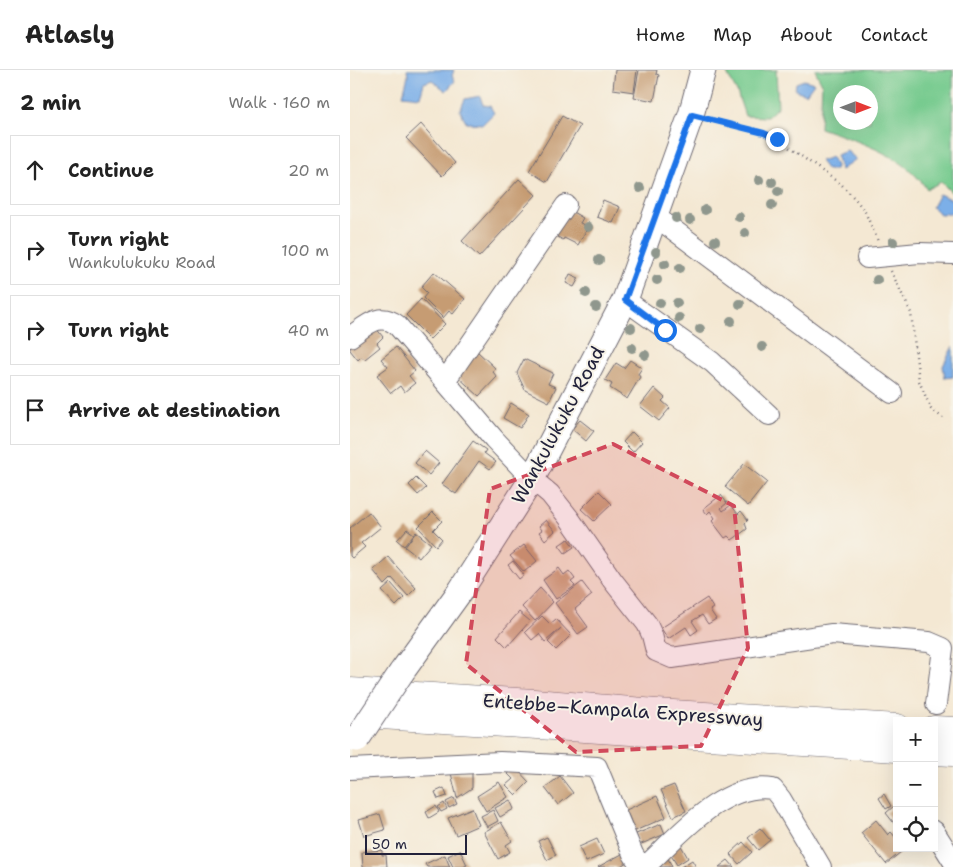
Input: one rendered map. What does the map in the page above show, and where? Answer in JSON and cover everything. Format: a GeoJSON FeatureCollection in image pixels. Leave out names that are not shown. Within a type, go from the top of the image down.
{"type":"FeatureCollection","features":[{"type":"Feature","properties":{"kind":"highway","name":"Entebbe–Kampala Expressway"},"geometry":{"type":"LineString","coordinates":[[350,692],[893,728]]}},
{"type":"Feature","properties":{"kind":"highway","name":"Entebbe–Kampala Expressway"},"geometry":{"type":"LineString","coordinates":[[350,712],[893,748]]}},
{"type":"Feature","properties":{"kind":"highway"},"geometry":{"type":"LineString","coordinates":[[938,719],[953,731]]}},
{"type":"Feature","properties":{"kind":"highway"},"geometry":{"type":"LineString","coordinates":[[938,751],[953,752]]}},
{"type":"Feature","properties":{"kind":"main road","name":"Wankulukuku Road"},"geometry":{"type":"LineString","coordinates":[[353,743],[461,590],[532,479],[625,300],[692,115],[701,70]]}},
{"type":"Feature","properties":{"kind":"street"},"geometry":{"type":"LineString","coordinates":[[445,381],[566,205]]}},
{"type":"Feature","properties":{"kind":"street"},"geometry":{"type":"LineString","coordinates":[[655,216],[892,393]]}},
{"type":"Feature","properties":{"kind":"street"},"geometry":{"type":"LineString","coordinates":[[876,257],[919,253],[953,254]]}},
{"type":"Feature","properties":{"kind":"street"},"geometry":{"type":"LineString","coordinates":[[625,300],[712,362],[769,414]]}},
{"type":"Feature","properties":{"kind":"street"},"geometry":{"type":"LineString","coordinates":[[350,337],[379,318],[388,318],[397,325],[494,439],[532,479],[550,494],[613,581],[647,624],[656,651],[672,658],[832,634],[929,642],[948,649],[935,717]]}},
{"type":"Feature","properties":{"kind":"street"},"geometry":{"type":"LineString","coordinates":[[350,768],[500,762],[597,767],[633,854],[638,862],[644,864],[650,862],[715,803],[745,790],[763,787],[773,789],[781,799],[821,867]]}},
{"type":"Feature","properties":{"kind":"street"},"geometry":{"type":"LineString","coordinates":[[938,837],[953,861]]}},
{"type":"Feature","properties":{"kind":"path"},"geometry":{"type":"LineString","coordinates":[[692,115],[764,133],[777,139],[842,185],[857,201],[865,212],[876,257],[911,313],[918,381],[931,409],[943,418]]}},
{"type":"Feature","properties":{"kind":"highlighted area"},"geometry":{"type":"Polygon","coordinates":[[[613,444],[734,506],[748,648],[701,746],[576,752],[466,664],[490,489],[613,444]]]}},
{"type":"Feature","properties":{"kind":"green space"},"geometry":{"type":"Polygon","coordinates":[[[725,70],[778,70],[776,71],[778,107],[767,117],[745,116],[737,92],[725,70]]]}},
{"type":"Feature","properties":{"kind":"green space"},"geometry":{"type":"Polygon","coordinates":[[[815,70],[953,70],[953,194],[941,182],[927,189],[905,166],[883,152],[820,128],[822,84],[815,70]]]}},
{"type":"Feature","properties":{"kind":"water"},"geometry":{"type":"Polygon","coordinates":[[[407,70],[454,70],[452,76],[455,81],[446,91],[432,80],[424,83],[420,97],[403,95],[408,76],[407,70]]]}},
{"type":"Feature","properties":{"kind":"water"},"geometry":{"type":"Polygon","coordinates":[[[804,80],[814,83],[806,94],[795,90],[796,83],[804,80]]]}},
{"type":"Feature","properties":{"kind":"water"},"geometry":{"type":"Polygon","coordinates":[[[480,96],[483,105],[490,106],[494,113],[483,124],[467,123],[460,111],[465,99],[480,96]]]}},
{"type":"Feature","properties":{"kind":"water"},"geometry":{"type":"Polygon","coordinates":[[[847,151],[856,159],[841,170],[836,155],[847,151]]]}},
{"type":"Feature","properties":{"kind":"water"},"geometry":{"type":"Polygon","coordinates":[[[832,157],[836,166],[835,170],[827,170],[820,161],[832,157]]]}},
{"type":"Feature","properties":{"kind":"water"},"geometry":{"type":"Polygon","coordinates":[[[939,194],[953,200],[953,213],[940,214],[932,207],[939,194]]]}},
{"type":"Feature","properties":{"kind":"water"},"geometry":{"type":"Polygon","coordinates":[[[953,346],[953,377],[945,378],[943,366],[953,346]]]}},
{"type":"Feature","properties":{"kind":"building"},"geometry":{"type":"Polygon","coordinates":[[[615,70],[637,70],[634,92],[613,89],[615,70]]]}},
{"type":"Feature","properties":{"kind":"building"},"geometry":{"type":"Polygon","coordinates":[[[639,70],[657,70],[656,74],[659,75],[654,101],[634,97],[639,70]]]}},
{"type":"Feature","properties":{"kind":"building"},"geometry":{"type":"Polygon","coordinates":[[[562,116],[580,126],[547,182],[529,171],[562,116]]]}},
{"type":"Feature","properties":{"kind":"building"},"geometry":{"type":"Polygon","coordinates":[[[421,124],[455,163],[442,176],[406,138],[421,124]]]}},
{"type":"Feature","properties":{"kind":"building"},"geometry":{"type":"Polygon","coordinates":[[[519,179],[536,195],[479,257],[462,241],[519,179]]]}},
{"type":"Feature","properties":{"kind":"building"},"geometry":{"type":"Polygon","coordinates":[[[603,200],[620,207],[613,223],[597,217],[603,200]]]}},
{"type":"Feature","properties":{"kind":"building"},"geometry":{"type":"Polygon","coordinates":[[[571,211],[583,218],[580,223],[588,227],[578,245],[564,238],[563,240],[551,233],[571,211]]]}},
{"type":"Feature","properties":{"kind":"building"},"geometry":{"type":"Polygon","coordinates":[[[434,272],[465,299],[453,314],[449,311],[443,318],[423,298],[427,293],[421,287],[434,272]]]}},
{"type":"Feature","properties":{"kind":"building"},"geometry":{"type":"Polygon","coordinates":[[[570,274],[579,278],[574,287],[566,283],[570,274]]]}},
{"type":"Feature","properties":{"kind":"building"},"geometry":{"type":"Polygon","coordinates":[[[421,299],[445,324],[430,339],[406,315],[421,299]]]}},
{"type":"Feature","properties":{"kind":"building"},"geometry":{"type":"Polygon","coordinates":[[[372,323],[383,337],[377,343],[380,347],[365,359],[361,357],[358,360],[350,350],[350,341],[372,323]]]}},
{"type":"Feature","properties":{"kind":"building"},"geometry":{"type":"Polygon","coordinates":[[[396,347],[415,371],[409,376],[415,383],[404,392],[400,386],[391,393],[377,375],[388,367],[381,359],[396,347]]]}},
{"type":"Feature","properties":{"kind":"building"},"geometry":{"type":"Polygon","coordinates":[[[477,351],[495,368],[493,372],[497,377],[479,396],[456,375],[477,351]]]}},
{"type":"Feature","properties":{"kind":"building"},"geometry":{"type":"Polygon","coordinates":[[[524,359],[553,373],[548,384],[556,387],[549,402],[525,390],[517,373],[524,359]]]}},
{"type":"Feature","properties":{"kind":"building"},"geometry":{"type":"Polygon","coordinates":[[[630,360],[642,368],[638,374],[640,377],[627,399],[610,388],[612,384],[605,380],[616,363],[624,368],[630,360]]]}},
{"type":"Feature","properties":{"kind":"building"},"geometry":{"type":"Polygon","coordinates":[[[654,388],[665,398],[662,401],[670,408],[659,421],[640,406],[654,388]]]}},
{"type":"Feature","properties":{"kind":"building"},"geometry":{"type":"Polygon","coordinates":[[[511,403],[529,414],[520,428],[503,418],[511,403]]]}},
{"type":"Feature","properties":{"kind":"building"},"geometry":{"type":"Polygon","coordinates":[[[580,420],[594,431],[586,441],[572,429],[580,420]]]}},
{"type":"Feature","properties":{"kind":"building"},"geometry":{"type":"Polygon","coordinates":[[[632,432],[642,442],[633,452],[623,442],[632,432]]]}},
{"type":"Feature","properties":{"kind":"building"},"geometry":{"type":"Polygon","coordinates":[[[473,441],[486,450],[484,453],[496,462],[490,469],[479,461],[456,494],[442,484],[473,441]]]}},
{"type":"Feature","properties":{"kind":"building"},"geometry":{"type":"Polygon","coordinates":[[[425,451],[439,463],[429,475],[415,463],[425,451]]]}},
{"type":"Feature","properties":{"kind":"building"},"geometry":{"type":"Polygon","coordinates":[[[744,464],[767,482],[748,506],[725,487],[744,464]]]}},
{"type":"Feature","properties":{"kind":"building"},"geometry":{"type":"Polygon","coordinates":[[[416,478],[426,488],[418,495],[409,485],[416,478]]]}},
{"type":"Feature","properties":{"kind":"building"},"geometry":{"type":"Polygon","coordinates":[[[599,491],[612,504],[594,521],[581,509],[599,491]]]}},
{"type":"Feature","properties":{"kind":"building"},"geometry":{"type":"Polygon","coordinates":[[[721,495],[727,503],[721,508],[723,511],[731,505],[738,514],[741,511],[748,520],[745,523],[747,529],[732,540],[728,536],[725,538],[712,521],[715,518],[710,511],[707,514],[703,509],[721,495]]]}},
{"type":"Feature","properties":{"kind":"building"},"geometry":{"type":"Polygon","coordinates":[[[369,512],[381,527],[361,543],[365,547],[352,558],[350,556],[350,528],[369,512]]]}},
{"type":"Feature","properties":{"kind":"building"},"geometry":{"type":"Polygon","coordinates":[[[433,512],[442,521],[433,530],[442,539],[436,546],[418,527],[433,512]]]}},
{"type":"Feature","properties":{"kind":"building"},"geometry":{"type":"Polygon","coordinates":[[[546,520],[555,531],[545,540],[539,532],[542,530],[539,526],[546,520]]]}},
{"type":"Feature","properties":{"kind":"building"},"geometry":{"type":"Polygon","coordinates":[[[407,529],[414,534],[404,546],[397,540],[407,529]]]}},
{"type":"Feature","properties":{"kind":"building"},"geometry":{"type":"Polygon","coordinates":[[[416,532],[431,544],[419,558],[405,547],[416,532]]]}},
{"type":"Feature","properties":{"kind":"building"},"geometry":{"type":"Polygon","coordinates":[[[568,539],[574,547],[565,553],[559,545],[568,539]]]}},
{"type":"Feature","properties":{"kind":"building"},"geometry":{"type":"Polygon","coordinates":[[[524,545],[537,561],[524,572],[510,556],[524,545]]]}},
{"type":"Feature","properties":{"kind":"building"},"geometry":{"type":"Polygon","coordinates":[[[388,557],[416,588],[408,596],[392,578],[385,585],[373,570],[388,557]]]}},
{"type":"Feature","properties":{"kind":"building"},"geometry":{"type":"Polygon","coordinates":[[[513,561],[524,575],[519,579],[508,565],[513,561]]]}},
{"type":"Feature","properties":{"kind":"building"},"geometry":{"type":"Polygon","coordinates":[[[559,568],[564,575],[569,571],[575,579],[571,582],[575,586],[556,599],[543,580],[559,568]]]}},
{"type":"Feature","properties":{"kind":"building"},"geometry":{"type":"Polygon","coordinates":[[[582,582],[592,595],[575,609],[588,627],[578,634],[555,603],[582,582]]]}},
{"type":"Feature","properties":{"kind":"building"},"geometry":{"type":"Polygon","coordinates":[[[391,583],[404,598],[396,606],[382,591],[391,583]]]}},
{"type":"Feature","properties":{"kind":"building"},"geometry":{"type":"Polygon","coordinates":[[[540,588],[553,602],[535,621],[522,607],[540,588]]]}},
{"type":"Feature","properties":{"kind":"building"},"geometry":{"type":"Polygon","coordinates":[[[707,598],[713,608],[710,610],[716,619],[708,624],[702,615],[692,621],[698,630],[691,635],[686,627],[668,639],[661,628],[707,598]]]}},
{"type":"Feature","properties":{"kind":"building"},"geometry":{"type":"Polygon","coordinates":[[[519,612],[530,621],[507,647],[497,637],[519,612]]]}},
{"type":"Feature","properties":{"kind":"building"},"geometry":{"type":"Polygon","coordinates":[[[542,616],[550,624],[556,619],[571,635],[556,650],[548,642],[561,628],[545,642],[539,634],[532,640],[525,632],[542,616]]]}},
{"type":"Feature","properties":{"kind":"building"},"geometry":{"type":"Polygon","coordinates":[[[513,765],[529,782],[516,795],[506,785],[513,779],[506,772],[513,765]]]}},
{"type":"Feature","properties":{"kind":"building"},"geometry":{"type":"Polygon","coordinates":[[[451,773],[472,773],[472,788],[457,798],[451,773]]]}},
{"type":"Feature","properties":{"kind":"building"},"geometry":{"type":"Polygon","coordinates":[[[560,776],[573,793],[558,805],[545,788],[560,776]]]}},
{"type":"Feature","properties":{"kind":"building"},"geometry":{"type":"Polygon","coordinates":[[[499,782],[508,797],[486,811],[477,796],[499,782]]]}},
{"type":"Feature","properties":{"kind":"building"},"geometry":{"type":"Polygon","coordinates":[[[674,785],[686,811],[673,817],[661,790],[674,785]]]}},
{"type":"Feature","properties":{"kind":"building"},"geometry":{"type":"Polygon","coordinates":[[[444,788],[447,796],[438,799],[435,792],[444,788]]]}},
{"type":"Feature","properties":{"kind":"building"},"geometry":{"type":"Polygon","coordinates":[[[884,794],[891,806],[886,809],[879,798],[884,794]]]}},
{"type":"Feature","properties":{"kind":"building"},"geometry":{"type":"Polygon","coordinates":[[[657,796],[666,817],[635,831],[626,810],[657,796]]]}},
{"type":"Feature","properties":{"kind":"building"},"geometry":{"type":"Polygon","coordinates":[[[454,798],[457,804],[449,808],[446,802],[454,798]]]}},
{"type":"Feature","properties":{"kind":"building"},"geometry":{"type":"Polygon","coordinates":[[[510,800],[514,809],[500,817],[495,808],[510,800]]]}},
{"type":"Feature","properties":{"kind":"building"},"geometry":{"type":"Polygon","coordinates":[[[444,803],[447,809],[441,812],[438,807],[444,803]]]}},
{"type":"Feature","properties":{"kind":"building"},"geometry":{"type":"Polygon","coordinates":[[[436,806],[439,812],[429,818],[426,812],[436,806]]]}},
{"type":"Feature","properties":{"kind":"building"},"geometry":{"type":"Polygon","coordinates":[[[893,807],[893,822],[886,813],[893,807]]]}},
{"type":"Feature","properties":{"kind":"building"},"geometry":{"type":"Polygon","coordinates":[[[472,808],[479,825],[456,835],[448,818],[472,808]]]}},
{"type":"Feature","properties":{"kind":"building"},"geometry":{"type":"Polygon","coordinates":[[[493,810],[498,821],[487,827],[481,816],[493,810]]]}},
{"type":"Feature","properties":{"kind":"building"},"geometry":{"type":"Polygon","coordinates":[[[380,814],[385,830],[364,836],[359,820],[380,814]]]}},
{"type":"Feature","properties":{"kind":"building"},"geometry":{"type":"Polygon","coordinates":[[[876,820],[888,835],[891,832],[893,834],[893,852],[901,852],[886,864],[861,833],[876,820]]]}},
{"type":"Feature","properties":{"kind":"building"},"geometry":{"type":"Polygon","coordinates":[[[501,822],[512,841],[506,845],[510,852],[498,859],[484,832],[501,822]]]}},
{"type":"Feature","properties":{"kind":"building"},"geometry":{"type":"Polygon","coordinates":[[[661,824],[665,834],[639,845],[636,834],[661,824]]]}},
{"type":"Feature","properties":{"kind":"building"},"geometry":{"type":"Polygon","coordinates":[[[760,828],[770,840],[758,850],[748,838],[760,828]]]}},
{"type":"Feature","properties":{"kind":"building"},"geometry":{"type":"Polygon","coordinates":[[[547,837],[556,855],[547,860],[538,841],[547,837]]]}},
{"type":"Feature","properties":{"kind":"building"},"geometry":{"type":"Polygon","coordinates":[[[597,839],[604,854],[586,862],[579,847],[597,839]]]}},
{"type":"Feature","properties":{"kind":"building"},"geometry":{"type":"Polygon","coordinates":[[[679,842],[688,858],[677,865],[667,849],[679,842]]]}},
{"type":"Feature","properties":{"kind":"building"},"geometry":{"type":"Polygon","coordinates":[[[743,842],[752,852],[739,864],[730,854],[743,842]]]}},
{"type":"Feature","properties":{"kind":"building"},"geometry":{"type":"Polygon","coordinates":[[[382,850],[382,855],[386,855],[387,867],[363,867],[362,852],[382,850]]]}},
{"type":"Feature","properties":{"kind":"building"},"geometry":{"type":"Polygon","coordinates":[[[460,850],[467,865],[453,867],[448,856],[460,850]]]}},
{"type":"Feature","properties":{"kind":"building"},"geometry":{"type":"Polygon","coordinates":[[[622,854],[627,862],[619,867],[598,867],[622,854]]]}},
{"type":"Feature","properties":{"kind":"building"},"geometry":{"type":"Polygon","coordinates":[[[445,855],[450,867],[427,867],[425,864],[445,855]]]}},
{"type":"Feature","properties":{"kind":"building"},"geometry":{"type":"Polygon","coordinates":[[[667,856],[672,867],[660,867],[659,865],[667,856]]]}},
{"type":"Feature","properties":{"kind":"building"},"geometry":{"type":"Polygon","coordinates":[[[692,860],[696,867],[681,867],[692,860]]]}},
{"type":"Feature","properties":{"kind":"building"},"geometry":{"type":"Polygon","coordinates":[[[728,860],[734,867],[719,867],[728,860]]]}},
{"type":"Feature","properties":{"kind":"route"},"geometry":{"type":"LineString","coordinates":[[665,330],[625,300],[692,115],[764,133],[777,139]]}}]}
